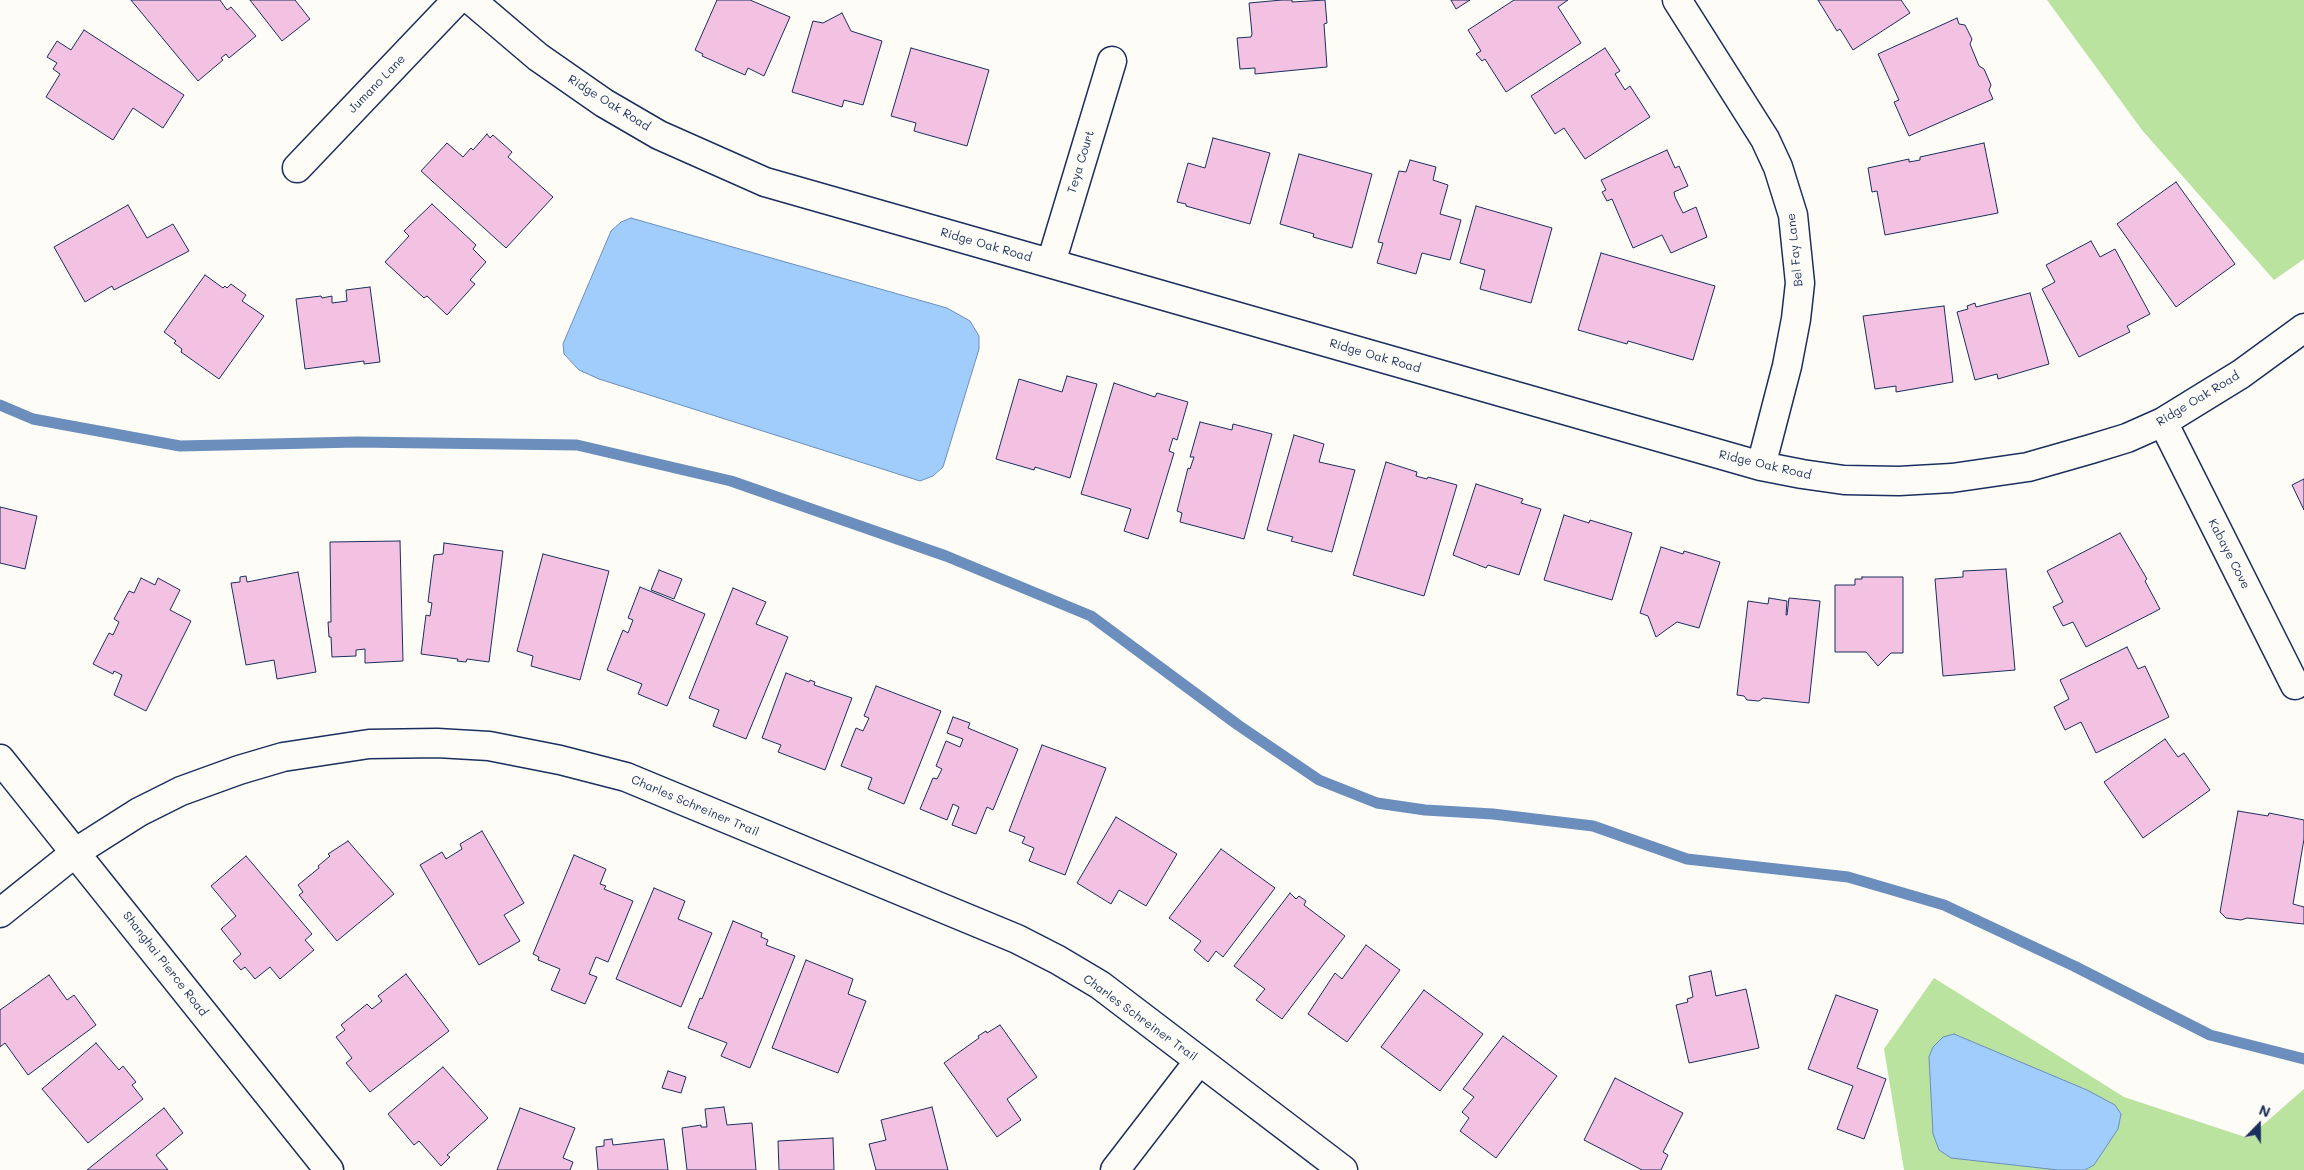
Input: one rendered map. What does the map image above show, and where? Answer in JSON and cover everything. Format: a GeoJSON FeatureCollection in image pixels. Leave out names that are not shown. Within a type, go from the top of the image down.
{"type":"FeatureCollection","features":[{"type":"Feature","properties":{"kind":"street","name":"Jumano Lane"},"geometry":{"type":"LineString","coordinates":[[296,168],[457,0]]}},
{"type":"Feature","properties":{"kind":"street","name":"Ridge Oak Road"},"geometry":{"type":"LineString","coordinates":[[470,0],[538,57],[604,103],[659,135],[765,182],[1761,466],[1844,480],[1899,481],[1952,478],[2028,467],[2128,438],[2163,422],[2241,374],[2304,328]]}},
{"type":"Feature","properties":{"kind":"street","name":"Bel Fay Lane"},"geometry":{"type":"LineString","coordinates":[[1677,0],[1765,140],[1778,167],[1793,214],[1800,284],[1796,319],[1787,366],[1761,466]]}},
{"type":"Feature","properties":{"kind":"street","name":"Teya Court"},"geometry":{"type":"LineString","coordinates":[[1051,263],[1112,61]]}},
{"type":"Feature","properties":{"kind":"street","name":"Kabaye Cove"},"geometry":{"type":"LineString","coordinates":[[2163,422],[2295,685]]}},
{"type":"Feature","properties":{"kind":"street","name":"Charles Schreiner Trail"},"geometry":{"type":"LineString","coordinates":[[0,913],[76,852],[139,812],[181,791],[239,770],[283,757],[369,744],[437,743],[489,746],[560,760],[626,778],[1017,939],[1058,960],[1100,985],[1343,1170]]}},
{"type":"Feature","properties":{"kind":"street","name":"Shanghai Pierce Road"},"geometry":{"type":"LineString","coordinates":[[0,759],[329,1170]]}},
{"type":"Feature","properties":{"kind":"street"},"geometry":{"type":"LineString","coordinates":[[1115,1170],[1200,1061]]}},
{"type":"Feature","properties":{"kind":"green space"},"geometry":{"type":"Polygon","coordinates":[[[2047,0],[2304,0],[2304,259],[2274,280],[2142,130],[2047,0]]]}},
{"type":"Feature","properties":{"kind":"green space"},"geometry":{"type":"Polygon","coordinates":[[[1934,978],[2124,1097],[2248,1138],[2304,1089],[2304,1170],[1904,1170],[1884,1049],[1934,978]]]}},
{"type":"Feature","properties":{"kind":"water"},"geometry":{"type":"Polygon","coordinates":[[[631,218],[947,308],[970,321],[979,336],[979,349],[943,467],[933,476],[920,481],[599,379],[579,370],[564,354],[563,344],[611,231],[621,222],[631,218]]]}},
{"type":"Feature","properties":{"kind":"water"},"geometry":{"type":"Polygon","coordinates":[[[1954,1034],[2087,1090],[2115,1105],[2121,1114],[2118,1129],[2094,1165],[2085,1170],[2058,1170],[1951,1158],[1939,1150],[1933,1134],[1929,1057],[1933,1047],[1943,1037],[1954,1034]]]}},
{"type":"Feature","properties":{"kind":"building"},"geometry":{"type":"Polygon","coordinates":[[[131,0],[220,0],[227,10],[231,7],[256,36],[229,58],[226,54],[221,58],[223,60],[198,81],[131,0]]]}},
{"type":"Feature","properties":{"kind":"building"},"geometry":{"type":"Polygon","coordinates":[[[250,0],[295,0],[310,19],[282,41],[250,0]]]}},
{"type":"Feature","properties":{"kind":"building"},"geometry":{"type":"Polygon","coordinates":[[[717,0],[750,0],[790,17],[764,76],[748,68],[745,75],[702,56],[703,54],[695,50],[717,0]]]}},
{"type":"Feature","properties":{"kind":"building"},"geometry":{"type":"Polygon","coordinates":[[[1292,0],[1292,2],[1325,0],[1327,23],[1324,24],[1327,67],[1255,74],[1255,68],[1240,69],[1237,38],[1251,37],[1252,34],[1249,3],[1292,0]]]}},
{"type":"Feature","properties":{"kind":"building"},"geometry":{"type":"Polygon","coordinates":[[[1451,0],[1470,0],[1456,9],[1451,0]]]}},
{"type":"Feature","properties":{"kind":"building"},"geometry":{"type":"Polygon","coordinates":[[[1514,0],[1568,0],[1558,7],[1581,43],[1506,92],[1485,59],[1482,61],[1476,54],[1481,51],[1468,30],[1514,0]]]}},
{"type":"Feature","properties":{"kind":"building"},"geometry":{"type":"Polygon","coordinates":[[[1818,0],[1901,0],[1910,13],[1853,50],[1840,29],[1837,31],[1818,0]]]}},
{"type":"Feature","properties":{"kind":"building"},"geometry":{"type":"Polygon","coordinates":[[[842,13],[851,31],[882,41],[863,105],[844,100],[842,107],[792,92],[813,21],[823,23],[842,13]]]}},
{"type":"Feature","properties":{"kind":"building"},"geometry":{"type":"Polygon","coordinates":[[[1957,18],[1959,24],[1965,25],[1972,39],[1970,44],[1979,66],[1984,69],[1991,85],[1989,90],[1993,99],[1909,136],[1894,102],[1899,100],[1878,54],[1957,18]]]}},
{"type":"Feature","properties":{"kind":"building"},"geometry":{"type":"Polygon","coordinates":[[[84,30],[184,95],[163,128],[133,108],[113,140],[46,97],[60,74],[53,69],[57,63],[47,57],[57,41],[71,50],[84,30]]]}},
{"type":"Feature","properties":{"kind":"building"},"geometry":{"type":"Polygon","coordinates":[[[911,48],[989,70],[967,146],[914,131],[916,123],[891,116],[911,48]]]}},
{"type":"Feature","properties":{"kind":"building"},"geometry":{"type":"Polygon","coordinates":[[[1605,48],[1620,71],[1615,74],[1625,90],[1630,86],[1650,117],[1585,159],[1564,128],[1555,134],[1531,96],[1605,48]]]}},
{"type":"Feature","properties":{"kind":"building"},"geometry":{"type":"Polygon","coordinates":[[[487,134],[490,138],[493,135],[512,152],[508,157],[553,197],[506,248],[421,171],[447,143],[463,157],[471,148],[473,150],[487,134]]]}},
{"type":"Feature","properties":{"kind":"building"},"geometry":{"type":"Polygon","coordinates":[[[1213,138],[1270,153],[1250,224],[1177,202],[1188,163],[1205,168],[1213,138]]]}},
{"type":"Feature","properties":{"kind":"building"},"geometry":{"type":"Polygon","coordinates":[[[1984,143],[1998,213],[1885,235],[1877,191],[1872,192],[1868,168],[1909,159],[1909,162],[1920,160],[1920,157],[1984,143]]]}},
{"type":"Feature","properties":{"kind":"building"},"geometry":{"type":"Polygon","coordinates":[[[1667,150],[1675,168],[1679,166],[1688,186],[1674,192],[1675,197],[1683,213],[1696,207],[1707,237],[1671,253],[1662,235],[1633,248],[1612,199],[1607,201],[1602,192],[1606,190],[1601,180],[1667,150]]]}},
{"type":"Feature","properties":{"kind":"building"},"geometry":{"type":"Polygon","coordinates":[[[1299,154],[1372,174],[1352,248],[1313,237],[1314,234],[1280,224],[1299,154]]]}},
{"type":"Feature","properties":{"kind":"building"},"geometry":{"type":"Polygon","coordinates":[[[1410,160],[1436,167],[1433,180],[1448,185],[1440,214],[1461,220],[1450,260],[1422,253],[1416,274],[1377,263],[1383,243],[1378,242],[1399,171],[1406,172],[1410,160]]]}},
{"type":"Feature","properties":{"kind":"building"},"geometry":{"type":"Polygon","coordinates":[[[2176,182],[2235,264],[2176,307],[2117,224],[2176,182]]]}},
{"type":"Feature","properties":{"kind":"building"},"geometry":{"type":"Polygon","coordinates":[[[432,204],[476,245],[473,249],[486,262],[470,280],[475,284],[447,315],[427,296],[424,298],[385,262],[409,236],[404,231],[432,204]]]}},
{"type":"Feature","properties":{"kind":"building"},"geometry":{"type":"Polygon","coordinates":[[[128,205],[147,238],[173,224],[189,251],[114,290],[112,286],[85,302],[54,247],[128,205]]]}},
{"type":"Feature","properties":{"kind":"building"},"geometry":{"type":"Polygon","coordinates":[[[1476,206],[1552,228],[1531,303],[1480,289],[1485,270],[1460,263],[1476,206]]]}},
{"type":"Feature","properties":{"kind":"building"},"geometry":{"type":"Polygon","coordinates":[[[2091,241],[2100,257],[2115,249],[2150,314],[2127,326],[2130,332],[2079,357],[2042,289],[2055,282],[2046,265],[2091,241]]]}},
{"type":"Feature","properties":{"kind":"building"},"geometry":{"type":"Polygon","coordinates":[[[1601,253],[1715,286],[1693,360],[1628,341],[1627,344],[1578,330],[1601,253]]]}},
{"type":"Feature","properties":{"kind":"building"},"geometry":{"type":"Polygon","coordinates":[[[205,275],[223,288],[225,286],[227,288],[231,284],[246,295],[242,301],[264,316],[219,379],[181,352],[182,349],[174,343],[176,341],[164,332],[205,275]]]}},
{"type":"Feature","properties":{"kind":"building"},"geometry":{"type":"Polygon","coordinates":[[[370,287],[380,362],[364,364],[364,361],[305,369],[296,299],[332,296],[332,303],[347,301],[346,290],[370,287]]]}},
{"type":"Feature","properties":{"kind":"building"},"geometry":{"type":"Polygon","coordinates":[[[2030,293],[2049,364],[1998,379],[1997,374],[1975,380],[1957,312],[1968,309],[1967,306],[1975,303],[1976,307],[2030,293]]]}},
{"type":"Feature","properties":{"kind":"building"},"geometry":{"type":"Polygon","coordinates":[[[1944,306],[1953,382],[1896,392],[1896,386],[1875,389],[1863,316],[1944,306]]]}},
{"type":"Feature","properties":{"kind":"building"},"geometry":{"type":"Polygon","coordinates":[[[1067,376],[1097,384],[1070,478],[1035,467],[1034,470],[996,459],[1019,379],[1062,392],[1067,376]]]}},
{"type":"Feature","properties":{"kind":"building"},"geometry":{"type":"Polygon","coordinates":[[[1114,383],[1155,397],[1157,393],[1188,402],[1177,440],[1173,438],[1169,451],[1174,453],[1148,539],[1124,531],[1131,509],[1081,494],[1114,383]]]}},
{"type":"Feature","properties":{"kind":"building"},"geometry":{"type":"Polygon","coordinates":[[[1200,422],[1232,430],[1233,424],[1272,434],[1244,539],[1180,522],[1182,513],[1177,511],[1188,468],[1190,469],[1194,457],[1190,457],[1200,422]]]}},
{"type":"Feature","properties":{"kind":"building"},"geometry":{"type":"Polygon","coordinates":[[[1294,435],[1324,444],[1319,462],[1355,470],[1332,552],[1291,541],[1293,537],[1267,530],[1294,435]]]}},
{"type":"Feature","properties":{"kind":"building"},"geometry":{"type":"Polygon","coordinates":[[[1386,462],[1417,472],[1416,476],[1427,479],[1428,477],[1457,485],[1424,596],[1353,575],[1386,462]]]}},
{"type":"Feature","properties":{"kind":"building"},"geometry":{"type":"Polygon","coordinates":[[[2304,479],[2304,510],[2292,485],[2304,479]]]}},
{"type":"Feature","properties":{"kind":"building"},"geometry":{"type":"Polygon","coordinates":[[[1476,484],[1523,499],[1521,503],[1541,509],[1519,575],[1488,565],[1486,568],[1453,555],[1476,484]]]}},
{"type":"Feature","properties":{"kind":"building"},"geometry":{"type":"Polygon","coordinates":[[[0,507],[37,516],[25,569],[0,563],[0,507]]]}},
{"type":"Feature","properties":{"kind":"building"},"geometry":{"type":"Polygon","coordinates":[[[1564,515],[1589,523],[1590,520],[1632,533],[1612,600],[1544,580],[1564,515]]]}},
{"type":"Feature","properties":{"kind":"building"},"geometry":{"type":"Polygon","coordinates":[[[2120,533],[2147,579],[2145,581],[2160,609],[2086,647],[2073,622],[2063,626],[2053,607],[2063,602],[2047,571],[2120,533]]]}},
{"type":"Feature","properties":{"kind":"building"},"geometry":{"type":"Polygon","coordinates":[[[400,541],[403,661],[365,663],[365,649],[356,650],[356,656],[332,657],[328,622],[331,622],[330,542],[400,541]]]}},
{"type":"Feature","properties":{"kind":"building"},"geometry":{"type":"Polygon","coordinates":[[[444,543],[503,551],[489,662],[467,659],[466,662],[457,661],[458,659],[421,654],[426,615],[430,616],[432,603],[428,602],[434,555],[443,554],[444,543]]]}},
{"type":"Feature","properties":{"kind":"building"},"geometry":{"type":"Polygon","coordinates":[[[1661,547],[1683,554],[1684,551],[1720,562],[1699,628],[1677,622],[1656,637],[1648,616],[1640,613],[1661,547]]]}},
{"type":"Feature","properties":{"kind":"building"},"geometry":{"type":"Polygon","coordinates":[[[543,554],[609,571],[580,680],[531,666],[533,656],[517,651],[543,554]]]}},
{"type":"Feature","properties":{"kind":"building"},"geometry":{"type":"Polygon","coordinates":[[[2006,569],[2015,670],[1943,676],[1935,579],[1963,577],[1963,571],[2006,569]]]}},
{"type":"Feature","properties":{"kind":"building"},"geometry":{"type":"Polygon","coordinates":[[[659,570],[682,579],[674,599],[651,590],[659,570]]]}},
{"type":"Feature","properties":{"kind":"building"},"geometry":{"type":"Polygon","coordinates":[[[298,572],[316,672],[277,679],[274,660],[246,665],[231,583],[240,582],[240,577],[246,576],[247,582],[298,572]]]}},
{"type":"Feature","properties":{"kind":"building"},"geometry":{"type":"Polygon","coordinates":[[[1862,577],[1903,577],[1903,653],[1891,653],[1878,666],[1866,652],[1835,652],[1835,585],[1855,585],[1855,579],[1862,579],[1862,577]]]}},
{"type":"Feature","properties":{"kind":"building"},"geometry":{"type":"Polygon","coordinates":[[[141,578],[155,585],[158,578],[180,590],[170,610],[191,621],[146,711],[114,695],[122,675],[114,671],[113,674],[93,664],[109,633],[113,635],[119,622],[114,619],[129,591],[134,593],[141,578]]]}},
{"type":"Feature","properties":{"kind":"building"},"geometry":{"type":"Polygon","coordinates":[[[640,587],[705,614],[667,706],[638,694],[642,684],[607,670],[623,630],[628,633],[633,620],[628,618],[640,587]]]}},
{"type":"Feature","properties":{"kind":"building"},"geometry":{"type":"Polygon","coordinates":[[[733,588],[766,602],[756,624],[788,637],[746,739],[713,726],[719,710],[689,698],[733,588]]]}},
{"type":"Feature","properties":{"kind":"building"},"geometry":{"type":"Polygon","coordinates":[[[1769,598],[1787,601],[1786,615],[1789,598],[1820,601],[1809,703],[1763,698],[1759,701],[1747,700],[1744,696],[1737,695],[1748,601],[1768,604],[1769,598]]]}},
{"type":"Feature","properties":{"kind":"building"},"geometry":{"type":"Polygon","coordinates":[[[2127,647],[2138,669],[2145,666],[2169,717],[2096,753],[2081,722],[2065,730],[2054,707],[2069,699],[2060,680],[2127,647]]]}},
{"type":"Feature","properties":{"kind":"building"},"geometry":{"type":"Polygon","coordinates":[[[786,673],[809,682],[810,680],[815,682],[814,685],[852,698],[825,770],[778,752],[781,745],[762,738],[786,673]]]}},
{"type":"Feature","properties":{"kind":"building"},"geometry":{"type":"Polygon","coordinates":[[[876,686],[941,711],[904,804],[868,789],[872,778],[841,766],[856,728],[863,731],[869,718],[864,716],[876,686]]]}},
{"type":"Feature","properties":{"kind":"building"},"geometry":{"type":"Polygon","coordinates":[[[953,717],[970,723],[968,728],[1018,749],[993,810],[987,807],[976,834],[952,825],[959,807],[953,804],[947,820],[920,809],[933,778],[937,779],[942,769],[936,766],[946,741],[960,747],[963,739],[947,733],[953,717]]]}},
{"type":"Feature","properties":{"kind":"building"},"geometry":{"type":"Polygon","coordinates":[[[2165,739],[2178,757],[2184,753],[2210,790],[2143,838],[2104,782],[2165,739]]]}},
{"type":"Feature","properties":{"kind":"building"},"geometry":{"type":"Polygon","coordinates":[[[1042,745],[1106,768],[1065,875],[1029,861],[1034,848],[1022,843],[1025,837],[1009,831],[1042,745]]]}},
{"type":"Feature","properties":{"kind":"building"},"geometry":{"type":"Polygon","coordinates":[[[2238,811],[2268,816],[2269,813],[2304,820],[2304,839],[2293,904],[2304,907],[2304,924],[2247,918],[2241,920],[2226,918],[2220,912],[2238,811]]]}},
{"type":"Feature","properties":{"kind":"building"},"geometry":{"type":"Polygon","coordinates":[[[1116,817],[1177,854],[1146,906],[1119,890],[1111,904],[1077,883],[1116,817]]]}},
{"type":"Feature","properties":{"kind":"building"},"geometry":{"type":"Polygon","coordinates":[[[482,831],[524,903],[504,915],[520,941],[479,965],[420,865],[442,852],[446,859],[462,849],[460,844],[482,831]]]}},
{"type":"Feature","properties":{"kind":"building"},"geometry":{"type":"Polygon","coordinates":[[[348,841],[394,894],[337,941],[299,895],[303,892],[298,885],[319,868],[318,866],[330,856],[328,854],[348,841]]]}},
{"type":"Feature","properties":{"kind":"building"},"geometry":{"type":"Polygon","coordinates":[[[1221,849],[1275,888],[1223,957],[1216,951],[1208,962],[1194,950],[1201,941],[1169,918],[1221,849]]]}},
{"type":"Feature","properties":{"kind":"building"},"geometry":{"type":"Polygon","coordinates":[[[574,855],[606,869],[600,884],[606,886],[604,889],[633,901],[608,962],[596,957],[589,974],[597,977],[585,1004],[551,990],[560,969],[538,960],[539,957],[533,954],[574,855]]]}},
{"type":"Feature","properties":{"kind":"building"},"geometry":{"type":"Polygon","coordinates":[[[246,856],[312,934],[305,940],[314,950],[280,979],[270,967],[255,979],[245,967],[241,970],[233,961],[241,954],[221,929],[236,916],[211,886],[246,856]]]}},
{"type":"Feature","properties":{"kind":"building"},"geometry":{"type":"Polygon","coordinates":[[[654,888],[685,901],[678,919],[712,933],[681,1007],[616,979],[654,888]]]}},
{"type":"Feature","properties":{"kind":"building"},"geometry":{"type":"Polygon","coordinates":[[[1290,893],[1296,899],[1299,896],[1306,901],[1304,905],[1345,936],[1282,1019],[1256,1000],[1265,989],[1234,966],[1290,893]]]}},
{"type":"Feature","properties":{"kind":"building"},"geometry":{"type":"Polygon","coordinates":[[[733,921],[762,933],[761,937],[768,940],[766,945],[795,956],[750,1068],[721,1056],[727,1043],[688,1028],[700,998],[702,999],[733,921]]]}},
{"type":"Feature","properties":{"kind":"building"},"geometry":{"type":"Polygon","coordinates":[[[1366,945],[1400,970],[1347,1042],[1308,1014],[1335,973],[1342,979],[1366,945]]]}},
{"type":"Feature","properties":{"kind":"building"},"geometry":{"type":"Polygon","coordinates":[[[806,960],[853,979],[848,994],[866,1001],[838,1073],[772,1048],[806,960]]]}},
{"type":"Feature","properties":{"kind":"building"},"geometry":{"type":"Polygon","coordinates":[[[1711,971],[1716,996],[1746,989],[1759,1048],[1689,1063],[1676,1005],[1688,1002],[1687,999],[1693,997],[1689,976],[1711,971]]]}},
{"type":"Feature","properties":{"kind":"building"},"geometry":{"type":"Polygon","coordinates":[[[406,974],[449,1031],[370,1092],[346,1063],[352,1058],[336,1037],[345,1030],[341,1025],[367,1004],[372,1009],[382,1001],[378,996],[406,974]]]}},
{"type":"Feature","properties":{"kind":"building"},"geometry":{"type":"Polygon","coordinates":[[[49,975],[67,1000],[74,995],[96,1025],[28,1075],[5,1043],[0,1047],[0,1010],[49,975]]]}},
{"type":"Feature","properties":{"kind":"building"},"geometry":{"type":"Polygon","coordinates":[[[1424,990],[1483,1034],[1440,1091],[1381,1047],[1424,990]]]}},
{"type":"Feature","properties":{"kind":"building"},"geometry":{"type":"Polygon","coordinates":[[[1836,995],[1878,1010],[1857,1068],[1886,1079],[1864,1139],[1837,1129],[1853,1086],[1808,1069],[1836,995]]]}},
{"type":"Feature","properties":{"kind":"building"},"geometry":{"type":"Polygon","coordinates":[[[1000,1025],[1037,1077],[1007,1099],[1021,1120],[997,1137],[944,1063],[979,1038],[978,1036],[1000,1025]]]}},
{"type":"Feature","properties":{"kind":"building"},"geometry":{"type":"Polygon","coordinates":[[[1503,1036],[1557,1076],[1496,1158],[1460,1131],[1469,1118],[1462,1112],[1474,1097],[1463,1089],[1503,1036]]]}},
{"type":"Feature","properties":{"kind":"building"},"geometry":{"type":"Polygon","coordinates":[[[96,1043],[119,1070],[123,1066],[136,1082],[132,1085],[143,1099],[88,1143],[42,1089],[96,1043]]]}},
{"type":"Feature","properties":{"kind":"building"},"geometry":{"type":"Polygon","coordinates":[[[443,1067],[488,1118],[447,1155],[450,1157],[441,1166],[419,1141],[414,1145],[388,1114],[443,1067]]]}},
{"type":"Feature","properties":{"kind":"building"},"geometry":{"type":"Polygon","coordinates":[[[668,1071],[686,1077],[681,1093],[662,1088],[668,1071]]]}},
{"type":"Feature","properties":{"kind":"building"},"geometry":{"type":"Polygon","coordinates":[[[1615,1078],[1683,1113],[1663,1152],[1668,1155],[1661,1170],[1642,1170],[1584,1140],[1615,1078]]]}},
{"type":"Feature","properties":{"kind":"building"},"geometry":{"type":"Polygon","coordinates":[[[724,1107],[727,1125],[752,1123],[756,1170],[687,1170],[682,1128],[701,1125],[701,1127],[707,1127],[705,1109],[724,1107]]]}},
{"type":"Feature","properties":{"kind":"building"},"geometry":{"type":"Polygon","coordinates":[[[932,1107],[948,1170],[876,1170],[869,1144],[886,1140],[881,1120],[932,1107]]]}},
{"type":"Feature","properties":{"kind":"building"},"geometry":{"type":"Polygon","coordinates":[[[164,1108],[183,1133],[156,1155],[168,1170],[87,1170],[164,1108]]]}},
{"type":"Feature","properties":{"kind":"building"},"geometry":{"type":"Polygon","coordinates":[[[520,1108],[575,1128],[563,1158],[573,1162],[570,1170],[497,1170],[520,1108]]]}},
{"type":"Feature","properties":{"kind":"building"},"geometry":{"type":"Polygon","coordinates":[[[833,1138],[834,1170],[779,1170],[778,1141],[833,1138]]]}},
{"type":"Feature","properties":{"kind":"building"},"geometry":{"type":"Polygon","coordinates":[[[612,1139],[613,1145],[664,1139],[668,1170],[598,1170],[596,1147],[604,1146],[604,1140],[612,1139]]]}},
{"type":"Feature","properties":{"kind":"waterway"},"geometry":{"type":"LineString","coordinates":[[0,405],[33,419],[180,446],[357,442],[577,445],[731,481],[946,556],[1091,616],[1238,725],[1319,780],[1377,803],[1425,810],[1493,814],[1593,826],[1687,859],[1848,877],[1944,905],[2074,966],[2210,1035],[2304,1059]]}}]}
